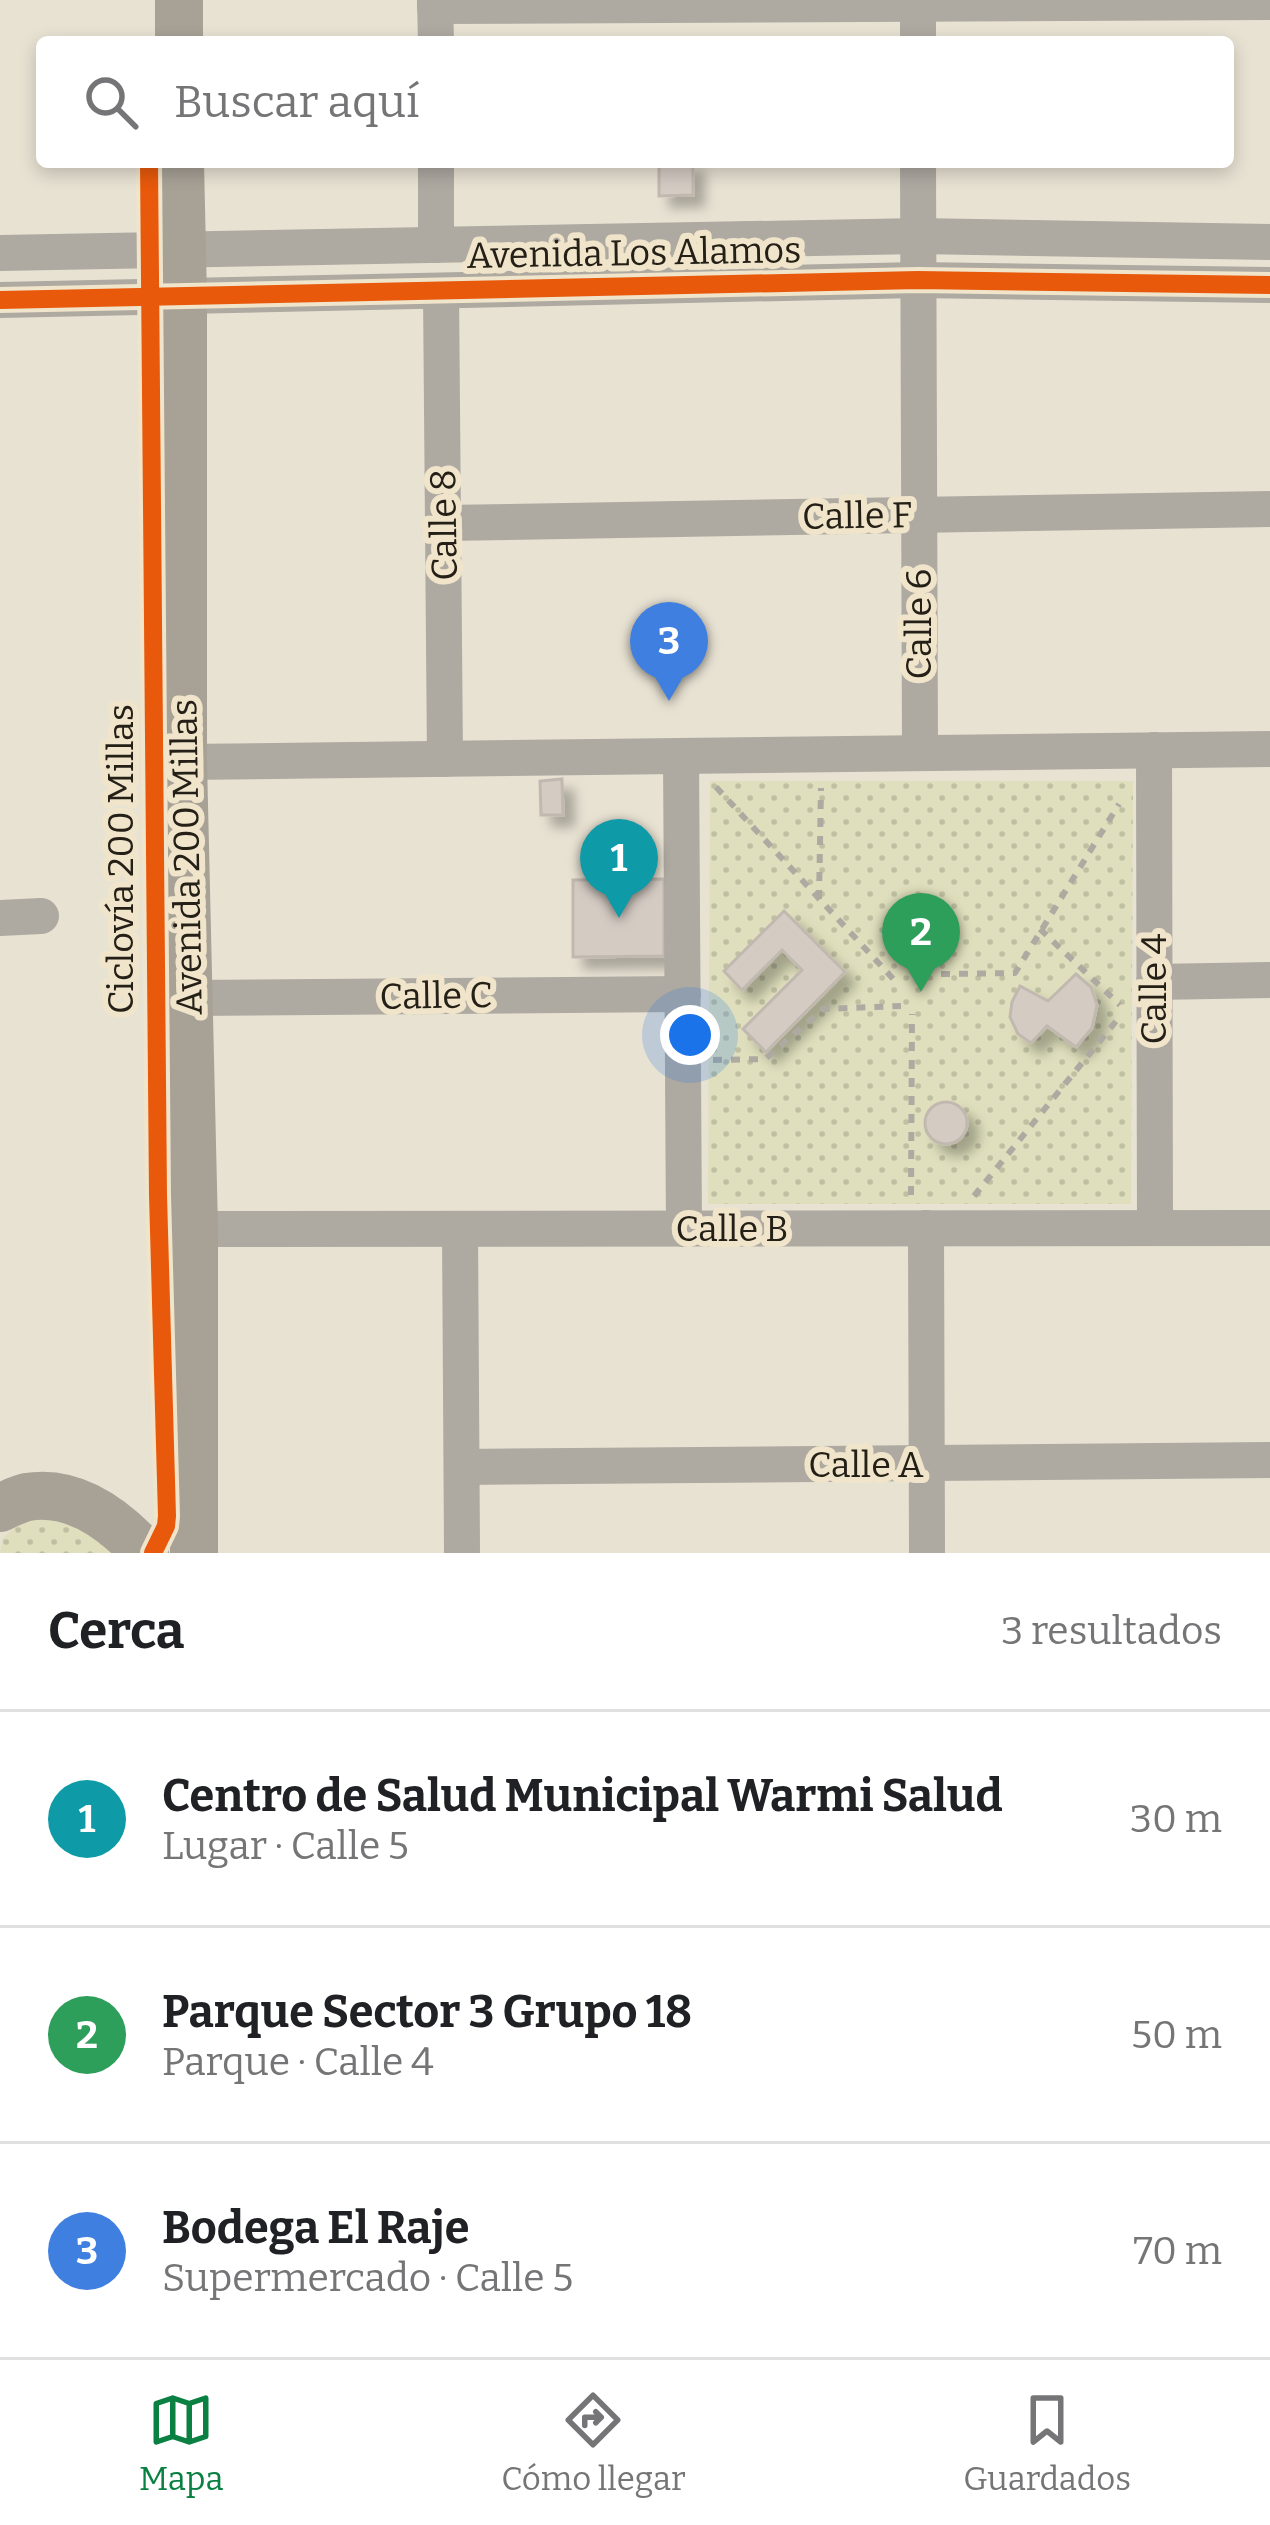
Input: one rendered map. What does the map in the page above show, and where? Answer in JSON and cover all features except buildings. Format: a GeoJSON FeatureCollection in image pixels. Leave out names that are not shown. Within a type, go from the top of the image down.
{"type":"FeatureCollection","features":[{"type":"Feature","properties":{"kind":"main road"},"geometry":{"type":"LineString","coordinates":[[178,0],[179,36]]}},
{"type":"Feature","properties":{"kind":"main road","name":"Avenida 200 Millas"},"geometry":{"type":"LineString","coordinates":[[180,168],[194,1553]]}},
{"type":"Feature","properties":{"kind":"main road"},"geometry":{"type":"LineString","coordinates":[[0,1508],[28,1497],[74,1500],[120,1528],[145,1553]]}},
{"type":"Feature","properties":{"kind":"street"},"geometry":{"type":"LineString","coordinates":[[436,16],[918,2],[1270,2]]}},
{"type":"Feature","properties":{"kind":"street"},"geometry":{"type":"LineString","coordinates":[[918,2],[918,36]]}},
{"type":"Feature","properties":{"kind":"street"},"geometry":{"type":"LineString","coordinates":[[436,168],[436,245]]}},
{"type":"Feature","properties":{"kind":"street","name":"Calle 6"},"geometry":{"type":"LineString","coordinates":[[918,168],[920,753]]}},
{"type":"Feature","properties":{"kind":"street","name":"Avenida Los Alamos"},"geometry":{"type":"LineString","coordinates":[[0,300],[436,245],[919,236],[1270,242]]}},
{"type":"Feature","properties":{"kind":"street","name":"Avenida Los Alamos"},"geometry":{"type":"LineString","coordinates":[[0,253],[182,274],[441,291],[918,280],[1270,285]]}},
{"type":"Feature","properties":{"kind":"street","name":"Calle 8"},"geometry":{"type":"LineString","coordinates":[[441,291],[445,759]]}},
{"type":"Feature","properties":{"kind":"street","name":"Calle F"},"geometry":{"type":"LineString","coordinates":[[445,523],[1270,509]]}},
{"type":"Feature","properties":{"kind":"street"},"geometry":{"type":"LineString","coordinates":[[183,762],[1270,749]]}},
{"type":"Feature","properties":{"kind":"street","name":"Calle 4"},"geometry":{"type":"LineString","coordinates":[[1154,750],[1155,1228]]}},
{"type":"Feature","properties":{"kind":"street"},"geometry":{"type":"LineString","coordinates":[[684,756],[684,1229]]}},
{"type":"Feature","properties":{"kind":"street"},"geometry":{"type":"LineString","coordinates":[[0,918],[41,916]]}},
{"type":"Feature","properties":{"kind":"street"},"geometry":{"type":"LineString","coordinates":[[1154,982],[1270,980]]}},
{"type":"Feature","properties":{"kind":"street","name":"Calle C"},"geometry":{"type":"LineString","coordinates":[[189,998],[682,994]]}},
{"type":"Feature","properties":{"kind":"street","name":"Calle B"},"geometry":{"type":"LineString","coordinates":[[194,1229],[1270,1228]]}},
{"type":"Feature","properties":{"kind":"street"},"geometry":{"type":"LineString","coordinates":[[460,1229],[463,1553]]}},
{"type":"Feature","properties":{"kind":"street"},"geometry":{"type":"LineString","coordinates":[[927,1553],[928,1229]]}},
{"type":"Feature","properties":{"kind":"street","name":"Calle A"},"geometry":{"type":"LineString","coordinates":[[462,1467],[1270,1460]]}},
{"type":"Feature","properties":{"kind":"path"},"geometry":{"type":"LineString","coordinates":[[941,974],[1015,973],[1154,750]]}},
{"type":"Feature","properties":{"kind":"path"},"geometry":{"type":"LineString","coordinates":[[819,899],[821,754]]}},
{"type":"Feature","properties":{"kind":"path"},"geometry":{"type":"LineString","coordinates":[[684,756],[897,983]]}},
{"type":"Feature","properties":{"kind":"path"},"geometry":{"type":"LineString","coordinates":[[928,1229],[1125,1010],[1040,929]]}},
{"type":"Feature","properties":{"kind":"path"},"geometry":{"type":"LineString","coordinates":[[683,1061],[765,1059],[823,1009],[901,1006]]}},
{"type":"Feature","properties":{"kind":"path"},"geometry":{"type":"LineString","coordinates":[[912,1015],[928,1229]]}},
{"type":"Feature","properties":{"kind":"green space"},"geometry":{"type":"Polygon","coordinates":[[[710,781],[1133,781],[1131,1204],[708,1204],[710,781]]]}},
{"type":"Feature","properties":{"kind":"green space"},"geometry":{"type":"Polygon","coordinates":[[[37,1518],[70,1524],[116,1553],[0,1553],[2,1539],[17,1525],[37,1518]]]}},
{"type":"Feature","properties":{"kind":"cycle path","name":"Ciclovía 200 Millas"},"geometry":{"type":"LineString","coordinates":[[149,168],[158,1195],[167,1516],[153,1553]]}},
{"type":"Feature","properties":{"kind":"cycle path"},"geometry":{"type":"LineString","coordinates":[[0,300],[918,280],[1270,285]]}},
{"type":"Feature","properties":{"kind":"place","name":"Bodega El Raje"},"geometry":{"type":"Point","coordinates":[669,701]}},
{"type":"Feature","properties":{"kind":"place","name":"Centro de Salud Municipal Warmi Salud"},"geometry":{"type":"Point","coordinates":[619,918]}},
{"type":"Feature","properties":{"kind":"place","name":"Parque Sector 3 Grupo 18"},"geometry":{"type":"Point","coordinates":[921,992]}}]}
